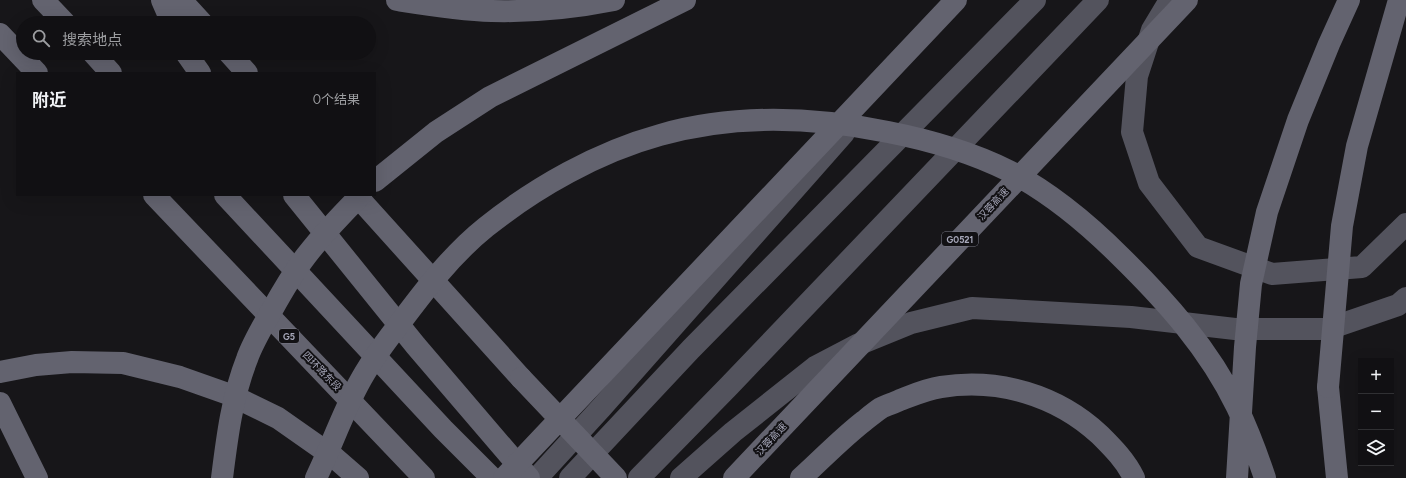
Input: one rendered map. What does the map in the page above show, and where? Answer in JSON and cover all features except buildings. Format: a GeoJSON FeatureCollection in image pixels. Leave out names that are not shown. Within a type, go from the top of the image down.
{"type":"FeatureCollection","features":[{"type":"Feature","properties":{"kind":"highway"},"geometry":{"type":"LineString","coordinates":[[43,0],[58,16]]}},
{"type":"Feature","properties":{"kind":"highway"},"geometry":{"type":"LineString","coordinates":[[162,0],[169,16]]}},
{"type":"Feature","properties":{"kind":"highway"},"geometry":{"type":"LineString","coordinates":[[181,0],[196,16]]}},
{"type":"Feature","properties":{"kind":"highway"},"geometry":{"type":"LineString","coordinates":[[397,0],[438,6],[492,11],[540,10],[591,5],[614,0]]}},
{"type":"Feature","properties":{"kind":"highway"},"geometry":{"type":"LineString","coordinates":[[376,180],[436,132],[490,97],[685,0]]}},
{"type":"Feature","properties":{"kind":"highway"},"geometry":{"type":"LineString","coordinates":[[504,478],[957,0]]}},
{"type":"Feature","properties":{"kind":"highway","name":"汉蓉高速"},"geometry":{"type":"LineString","coordinates":[[734,478],[1186,0]]}},
{"type":"Feature","properties":{"kind":"highway"},"geometry":{"type":"LineString","coordinates":[[1237,478],[1245,347],[1251,284],[1267,212],[1298,120],[1349,0]]}},
{"type":"Feature","properties":{"kind":"highway"},"geometry":{"type":"LineString","coordinates":[[1337,478],[1328,388],[1342,226],[1357,146],[1399,0]]}},
{"type":"Feature","properties":{"kind":"highway"},"geometry":{"type":"LineString","coordinates":[[0,34],[16,51]]}},
{"type":"Feature","properties":{"kind":"highway"},"geometry":{"type":"LineString","coordinates":[[25,60],[36,72]]}},
{"type":"Feature","properties":{"kind":"highway"},"geometry":{"type":"LineString","coordinates":[[99,60],[110,72]]}},
{"type":"Feature","properties":{"kind":"highway"},"geometry":{"type":"LineString","coordinates":[[191,60],[199,72]]}},
{"type":"Feature","properties":{"kind":"highway"},"geometry":{"type":"LineString","coordinates":[[235,60],[246,72]]}},
{"type":"Feature","properties":{"kind":"highway"},"geometry":{"type":"LineString","coordinates":[[316,478],[360,381],[379,351],[449,261],[483,229],[511,208],[579,167],[620,149],[659,135],[691,128],[741,121],[783,120],[819,121],[860,126],[920,138],[977,157],[1009,171],[1043,191],[1072,212],[1151,286],[1194,337],[1212,363],[1237,406],[1265,478]]}},
{"type":"Feature","properties":{"kind":"highway","name":"四环路东段"},"geometry":{"type":"LineString","coordinates":[[155,196],[424,478]]}},
{"type":"Feature","properties":{"kind":"highway"},"geometry":{"type":"LineString","coordinates":[[226,196],[443,429],[492,478]]}},
{"type":"Feature","properties":{"kind":"highway"},"geometry":{"type":"LineString","coordinates":[[295,196],[416,346],[529,478]]}},
{"type":"Feature","properties":{"kind":"highway"},"geometry":{"type":"LineString","coordinates":[[357,196],[521,378],[616,478]]}},
{"type":"Feature","properties":{"kind":"highway"},"geometry":{"type":"LineString","coordinates":[[222,478],[230,420],[237,390],[247,359],[259,332],[279,297],[306,257],[342,214],[360,196]]}},
{"type":"Feature","properties":{"kind":"highway"},"geometry":{"type":"LineString","coordinates":[[0,372],[36,365],[72,362],[122,363],[180,377],[231,396],[278,418],[335,458],[358,478]]}},
{"type":"Feature","properties":{"kind":"highway"},"geometry":{"type":"LineString","coordinates":[[801,478],[853,430],[881,408],[910,396],[940,387],[975,384],[1008,388],[1036,395],[1068,410],[1090,425],[1114,448],[1134,478]]}},
{"type":"Feature","properties":{"kind":"highway"},"geometry":{"type":"LineString","coordinates":[[0,402],[37,478]]}},
{"type":"Feature","properties":{"kind":"main road"},"geometry":{"type":"LineString","coordinates":[[537,478],[601,408],[943,20],[957,0]]}},
{"type":"Feature","properties":{"kind":"main road"},"geometry":{"type":"LineString","coordinates":[[570,478],[690,349],[1035,0]]}},
{"type":"Feature","properties":{"kind":"main road"},"geometry":{"type":"LineString","coordinates":[[639,478],[1098,0]]}},
{"type":"Feature","properties":{"kind":"main road"},"geometry":{"type":"LineString","coordinates":[[1170,0],[1152,30],[1137,76],[1132,132],[1150,183],[1198,247],[1272,274],[1362,267],[1406,224]]}},
{"type":"Feature","properties":{"kind":"main road"},"geometry":{"type":"LineString","coordinates":[[681,478],[733,432],[815,367],[857,344],[911,323],[972,308],[1131,317],[1235,329],[1328,329],[1398,305],[1406,298]]}}]}
